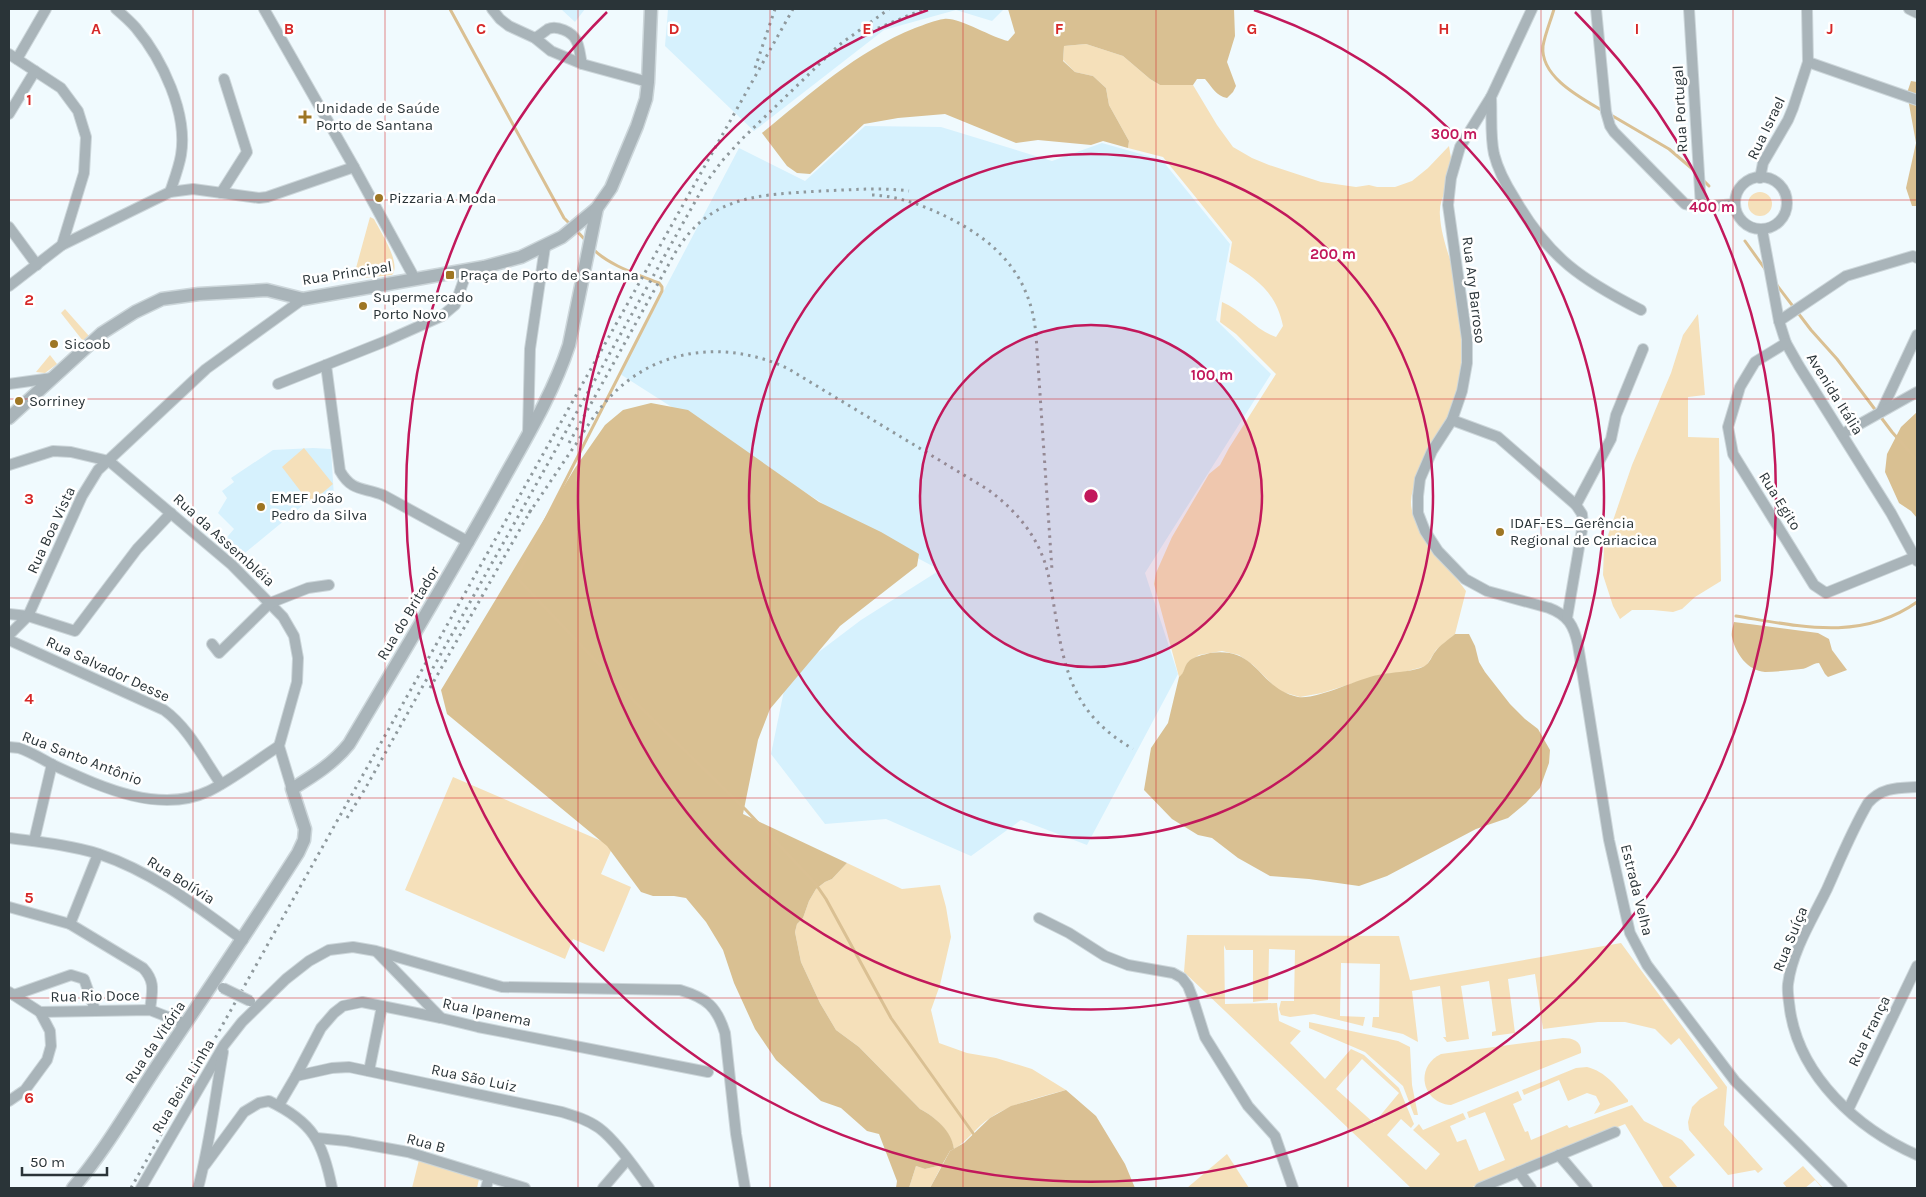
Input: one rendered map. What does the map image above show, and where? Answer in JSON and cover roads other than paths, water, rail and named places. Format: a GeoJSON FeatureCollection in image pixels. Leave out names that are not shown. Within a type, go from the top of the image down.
{"type":"FeatureCollection","features":[{"type":"Feature","properties":{"kind":"street"},"geometry":{"type":"LineString","coordinates":[[46,9],[13,56],[61,88],[78,111],[86,137],[84,173],[62,245]]}},
{"type":"Feature","properties":{"kind":"street"},"geometry":{"type":"LineString","coordinates":[[116,9],[136,28],[160,62],[176,100],[182,129],[181,155],[170,192]]}},
{"type":"Feature","properties":{"kind":"street"},"geometry":{"type":"LineString","coordinates":[[264,9],[415,279]]}},
{"type":"Feature","properties":{"kind":"street"},"geometry":{"type":"LineString","coordinates":[[492,9],[509,26],[535,38],[551,51],[582,64],[648,82]]}},
{"type":"Feature","properties":{"kind":"street"},"geometry":{"type":"LineString","coordinates":[[598,208],[611,188],[637,126],[646,99],[651,9]]}},
{"type":"Feature","properties":{"kind":"street","name":"Rua Ary Barroso"},"geometry":{"type":"LineString","coordinates":[[1532,9],[1491,97],[1460,147],[1454,163],[1448,191],[1448,204],[1467,339],[1467,363],[1462,391],[1452,420],[1432,451],[1420,479],[1418,513],[1425,532],[1438,551],[1465,579],[1486,591],[1549,608],[1567,618]]}},
{"type":"Feature","properties":{"kind":"street"},"geometry":{"type":"LineString","coordinates":[[1596,9],[1606,112],[1610,126],[1680,200],[1686,204],[1701,207],[1736,204]]}},
{"type":"Feature","properties":{"kind":"street","name":"Rua Portugal"},"geometry":{"type":"LineString","coordinates":[[1689,9],[1701,207]]}},
{"type":"Feature","properties":{"kind":"street","name":"Rua Israel"},"geometry":{"type":"LineString","coordinates":[[1760,178],[1763,163],[1793,108],[1808,62],[1807,9]]}},
{"type":"Feature","properties":{"kind":"street"},"geometry":{"type":"LineString","coordinates":[[1909,9],[1917,13]]}},
{"type":"Feature","properties":{"kind":"street"},"geometry":{"type":"LineString","coordinates":[[535,38],[548,29],[554,28],[572,35],[577,41],[582,64]]}},
{"type":"Feature","properties":{"kind":"street"},"geometry":{"type":"LineString","coordinates":[[1808,62],[1917,100]]}},
{"type":"Feature","properties":{"kind":"street"},"geometry":{"type":"LineString","coordinates":[[9,114],[34,71]]}},
{"type":"Feature","properties":{"kind":"street"},"geometry":{"type":"LineString","coordinates":[[221,193],[247,152],[224,79]]}},
{"type":"Feature","properties":{"kind":"street"},"geometry":{"type":"LineString","coordinates":[[1491,97],[1494,153],[1502,178],[1520,208],[1547,245],[1562,261],[1599,289],[1641,310]]}},
{"type":"Feature","properties":{"kind":"street"},"geometry":{"type":"LineString","coordinates":[[9,286],[62,245],[170,192],[193,189],[259,198],[267,197],[354,167]]}},
{"type":"Feature","properties":{"kind":"street"},"geometry":{"type":"LineString","coordinates":[[1760,178],[1767,178],[1779,185],[1787,202],[1784,216],[1780,221],[1769,228],[1762,229],[1749,226],[1744,222],[1740,217],[1736,204],[1738,191],[1742,186],[1754,179],[1760,178]]}},
{"type":"Feature","properties":{"kind":"street","name":"Rua Principal"},"geometry":{"type":"LineString","coordinates":[[9,418],[28,403],[52,378],[102,333],[135,312],[162,299],[199,294],[267,290],[303,299],[467,271],[521,257],[545,247],[562,237],[598,208]]}},
{"type":"Feature","properties":{"kind":"street","name":"Rua do Britador"},"geometry":{"type":"LineString","coordinates":[[292,789],[334,761],[349,744],[468,542],[528,434],[563,364],[569,345],[598,208]]}},
{"type":"Feature","properties":{"kind":"street"},"geometry":{"type":"LineString","coordinates":[[9,227],[36,265]]}},
{"type":"Feature","properties":{"kind":"street","name":"Avenida Itália"},"geometry":{"type":"LineString","coordinates":[[1762,229],[1779,321],[1786,343],[1892,513],[1916,559]]}},
{"type":"Feature","properties":{"kind":"street","name":"Rua do Britador"},"geometry":{"type":"LineString","coordinates":[[528,434],[530,349],[545,247]]}},
{"type":"Feature","properties":{"kind":"street"},"geometry":{"type":"LineString","coordinates":[[1779,321],[1846,276],[1913,256],[1917,258]]}},
{"type":"Feature","properties":{"kind":"street"},"geometry":{"type":"LineString","coordinates":[[278,384],[386,341],[450,311],[459,298],[467,271]]}},
{"type":"Feature","properties":{"kind":"street"},"geometry":{"type":"LineString","coordinates":[[108,461],[206,370],[303,299]]}},
{"type":"Feature","properties":{"kind":"street"},"geometry":{"type":"LineString","coordinates":[[1881,412],[1917,335]]}},
{"type":"Feature","properties":{"kind":"street","name":"Rua Egito"},"geometry":{"type":"LineString","coordinates":[[1786,343],[1755,362],[1740,387],[1728,427],[1733,454],[1814,584],[1826,593],[1916,559]]}},
{"type":"Feature","properties":{"kind":"street"},"geometry":{"type":"LineString","coordinates":[[1576,504],[1611,439],[1616,415],[1643,349]]}},
{"type":"Feature","properties":{"kind":"street"},"geometry":{"type":"LineString","coordinates":[[326,365],[340,471],[346,481],[354,487],[369,489],[383,495],[468,542]]}},
{"type":"Feature","properties":{"kind":"street"},"geometry":{"type":"LineString","coordinates":[[9,384],[52,378]]}},
{"type":"Feature","properties":{"kind":"street"},"geometry":{"type":"LineString","coordinates":[[1842,434],[1917,392]]}},
{"type":"Feature","properties":{"kind":"street"},"geometry":{"type":"LineString","coordinates":[[1452,420],[1498,438],[1576,504],[1582,514],[1583,524],[1567,618]]}},
{"type":"Feature","properties":{"kind":"street","name":"Rua da Assembléia"},"geometry":{"type":"LineString","coordinates":[[9,465],[53,451],[71,452],[108,461],[232,565],[270,603],[283,617],[294,636],[298,658],[296,682],[279,746]]}},
{"type":"Feature","properties":{"kind":"street","name":"Rua Boa Vista"},"geometry":{"type":"LineString","coordinates":[[28,616],[82,496],[98,470],[108,461]]}},
{"type":"Feature","properties":{"kind":"street"},"geometry":{"type":"LineString","coordinates":[[9,614],[28,616],[75,631],[137,549],[171,513]]}},
{"type":"Feature","properties":{"kind":"street"},"geometry":{"type":"LineString","coordinates":[[212,644],[219,653],[270,603],[308,588],[329,585]]}},
{"type":"Feature","properties":{"kind":"street"},"geometry":{"type":"LineString","coordinates":[[9,635],[28,616]]}},
{"type":"Feature","properties":{"kind":"street","name":"Estrada Velha"},"geometry":{"type":"LineString","coordinates":[[1567,618],[1575,630],[1609,840],[1630,934],[1636,948],[1735,1081],[1842,1188]]}},
{"type":"Feature","properties":{"kind":"street","name":"Rua Salvador Desse"},"geometry":{"type":"LineString","coordinates":[[9,640],[164,710],[174,717],[182,727],[221,784]]}},
{"type":"Feature","properties":{"kind":"street"},"geometry":{"type":"LineString","coordinates":[[279,746],[305,829],[304,840],[298,853],[243,940],[219,986],[254,1003],[309,961],[329,950],[353,947],[376,951],[502,987],[680,990],[697,995],[709,1003],[720,1018],[725,1033],[736,1134],[745,1188]]}},
{"type":"Feature","properties":{"kind":"street","name":"Rua Santo Antônio"},"geometry":{"type":"LineString","coordinates":[[9,747],[25,750],[88,780],[136,797],[161,801],[190,798],[208,792],[279,746]]}},
{"type":"Feature","properties":{"kind":"street"},"geometry":{"type":"LineString","coordinates":[[34,841],[52,764]]}},
{"type":"Feature","properties":{"kind":"street","name":"Rua Suíça"},"geometry":{"type":"LineString","coordinates":[[1917,787],[1889,789],[1877,794],[1868,803],[1800,945],[1788,985],[1792,1023],[1800,1048],[1819,1078],[1848,1110],[1877,1134],[1917,1155]]}},
{"type":"Feature","properties":{"kind":"street","name":"Rua Bolívia"},"geometry":{"type":"LineString","coordinates":[[9,838],[98,854],[148,875],[188,900],[243,940]]}},
{"type":"Feature","properties":{"kind":"street"},"geometry":{"type":"LineString","coordinates":[[70,924],[98,854]]}},
{"type":"Feature","properties":{"kind":"street"},"geometry":{"type":"LineString","coordinates":[[9,907],[70,924],[143,968],[150,975],[152,983],[150,1010]]}},
{"type":"Feature","properties":{"kind":"street"},"geometry":{"type":"LineString","coordinates":[[1039,918],[1069,933],[1105,956],[1128,965],[1173,973],[1182,978],[1188,986],[1205,1037],[1248,1106],[1275,1136],[1293,1188]]}},
{"type":"Feature","properties":{"kind":"street"},"geometry":{"type":"LineString","coordinates":[[376,951],[441,1018]]}},
{"type":"Feature","properties":{"kind":"street","name":"Rua França"},"geometry":{"type":"LineString","coordinates":[[1848,1110],[1917,966]]}},
{"type":"Feature","properties":{"kind":"street"},"geometry":{"type":"LineString","coordinates":[[10,993],[71,974],[84,979],[95,1010]]}},
{"type":"Feature","properties":{"kind":"street","name":"Rua da Vitória"},"geometry":{"type":"LineString","coordinates":[[73,1188],[102,1152],[186,1024],[219,986]]}},
{"type":"Feature","properties":{"kind":"street","name":"Rua Rio Doce"},"geometry":{"type":"LineString","coordinates":[[10,993],[40,1012],[150,1010],[186,1024]]}},
{"type":"Feature","properties":{"kind":"street","name":"Rua Ipanema"},"geometry":{"type":"LineString","coordinates":[[296,1076],[321,1028],[334,1013],[343,1006],[362,1002],[478,1027],[708,1072]]}},
{"type":"Feature","properties":{"kind":"street","name":"Rua Beira Linha"},"geometry":{"type":"LineString","coordinates":[[141,1188],[224,1045],[254,1003]]}},
{"type":"Feature","properties":{"kind":"street"},"geometry":{"type":"LineString","coordinates":[[369,1071],[382,1006]]}},
{"type":"Feature","properties":{"kind":"street"},"geometry":{"type":"LineString","coordinates":[[9,1101],[25,1090],[47,1060],[50,1046],[50,1031],[40,1012]]}},
{"type":"Feature","properties":{"kind":"street"},"geometry":{"type":"LineString","coordinates":[[198,1188],[205,1166],[212,1111],[224,1045]]}},
{"type":"Feature","properties":{"kind":"street","name":"Rua São Luiz"},"geometry":{"type":"LineString","coordinates":[[296,1076],[332,1068],[350,1068],[562,1112],[584,1119],[598,1128],[649,1188]]}},
{"type":"Feature","properties":{"kind":"street"},"geometry":{"type":"LineString","coordinates":[[278,1105],[296,1076]]}},
{"type":"Feature","properties":{"kind":"street"},"geometry":{"type":"LineString","coordinates":[[205,1166],[244,1112],[258,1103],[269,1101],[278,1105],[307,1127],[317,1138],[325,1155],[332,1188]]}},
{"type":"Feature","properties":{"kind":"street"},"geometry":{"type":"LineString","coordinates":[[1480,1188],[1615,1132]]}},
{"type":"Feature","properties":{"kind":"street","name":"Rua B"},"geometry":{"type":"LineString","coordinates":[[317,1138],[347,1141],[408,1152],[525,1188]]}},
{"type":"Feature","properties":{"kind":"street"},"geometry":{"type":"LineString","coordinates":[[1559,1155],[1587,1188]]}},
{"type":"Feature","properties":{"kind":"street"},"geometry":{"type":"LineString","coordinates":[[603,1188],[627,1160]]}},
{"type":"Feature","properties":{"kind":"street"},"geometry":{"type":"LineString","coordinates":[[1518,1172],[1531,1188]]}},
{"type":"Feature","properties":{"kind":"street"},"geometry":{"type":"LineString","coordinates":[[486,1188],[489,1177]]}},
{"type":"Feature","properties":{"kind":"waterway"},"geometry":{"type":"LineString","coordinates":[[450,9],[564,218],[572,226]]}},
{"type":"Feature","properties":{"kind":"waterway"},"geometry":{"type":"LineString","coordinates":[[1554,9],[1543,46],[1544,57],[1548,67],[1564,85],[1603,111]]}},
{"type":"Feature","properties":{"kind":"waterway"},"geometry":{"type":"LineString","coordinates":[[1611,115],[1669,149],[1696,172]]}},
{"type":"Feature","properties":{"kind":"waterway"},"geometry":{"type":"LineString","coordinates":[[1702,179],[1709,186]]}},
{"type":"Feature","properties":{"kind":"waterway"},"geometry":{"type":"LineString","coordinates":[[576,230],[587,242]]}},
{"type":"Feature","properties":{"kind":"waterway"},"geometry":{"type":"LineString","coordinates":[[1745,241],[1765,269]]}},
{"type":"Feature","properties":{"kind":"waterway"},"geometry":{"type":"LineString","coordinates":[[593,249],[616,265],[659,283],[662,291],[519,572],[518,579],[635,702],[745,809],[815,883],[826,899],[891,1018],[975,1136]]}},
{"type":"Feature","properties":{"kind":"waterway"},"geometry":{"type":"LineString","coordinates":[[1776,284],[1811,330],[1837,359],[1892,432],[1917,460]]}},
{"type":"Feature","properties":{"kind":"waterway"},"geometry":{"type":"LineString","coordinates":[[1736,616],[1806,627],[1852,627],[1896,614],[1917,602]]}},
{"type":"Feature","properties":{"kind":"railway"},"geometry":{"type":"LineString","coordinates":[[755,68],[775,9]]}},
{"type":"Feature","properties":{"kind":"railway"},"geometry":{"type":"LineString","coordinates":[[131,1188],[793,9]]}},
{"type":"Feature","properties":{"kind":"railway"},"geometry":{"type":"LineString","coordinates":[[347,818],[705,184],[742,139],[839,45],[889,9]]}},
{"type":"Feature","properties":{"kind":"railway"},"geometry":{"type":"LineString","coordinates":[[864,34],[924,9]]}},
{"type":"Feature","properties":{"kind":"railway"},"geometry":{"type":"LineString","coordinates":[[569,443],[675,253],[689,234],[704,219],[738,201],[777,194],[887,189],[909,191]]}},
{"type":"Feature","properties":{"kind":"railway"},"geometry":{"type":"LineString","coordinates":[[872,195],[891,197],[919,205],[964,226],[995,249],[1019,278],[1033,314],[1036,335],[1052,570]]}},
{"type":"Feature","properties":{"kind":"railway"},"geometry":{"type":"LineString","coordinates":[[529,513],[591,420],[604,403],[628,381],[648,368],[670,359],[693,353],[740,354],[764,359],[787,368],[987,489],[1013,511],[1028,529],[1044,560],[1063,655],[1076,691],[1085,707],[1098,722],[1113,736],[1133,749]]}},
{"type":"Feature","properties":{"kind":"railway"},"geometry":{"type":"LineString","coordinates":[[430,688],[532,508]]}},
{"type":"Feature","properties":{"kind":"place","name":"Unidade de Saúde Porto de Santana"},"geometry":{"type":"Point","coordinates":[305,117]}},
{"type":"Feature","properties":{"kind":"place","name":"Pizzaria A Moda"},"geometry":{"type":"Point","coordinates":[379,198]}},
{"type":"Feature","properties":{"kind":"place","name":"Praça de Porto de Santana"},"geometry":{"type":"Point","coordinates":[450,275]}},
{"type":"Feature","properties":{"kind":"place","name":"Supermercado Porto Novo"},"geometry":{"type":"Point","coordinates":[363,306]}},
{"type":"Feature","properties":{"kind":"place","name":"Sicoob"},"geometry":{"type":"Point","coordinates":[54,344]}},
{"type":"Feature","properties":{"kind":"place","name":"Sorriney"},"geometry":{"type":"Point","coordinates":[19,401]}},
{"type":"Feature","properties":{"kind":"place","name":"EMEF João Pedro da Silva"},"geometry":{"type":"Point","coordinates":[261,507]}},
{"type":"Feature","properties":{"kind":"place","name":"IDAF-ES_Gerência Regional de Cariacica"},"geometry":{"type":"Point","coordinates":[1500,532]}}]}
